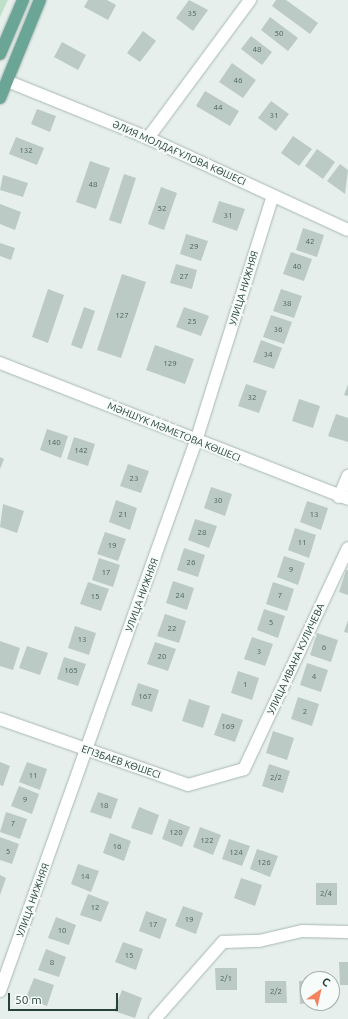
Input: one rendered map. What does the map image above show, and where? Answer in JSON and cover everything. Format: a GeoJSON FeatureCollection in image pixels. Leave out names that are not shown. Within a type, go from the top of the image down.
{"type":"FeatureCollection","features":[{"type":"Feature","properties":{"kind":"main road"},"geometry":{"type":"LineString","coordinates":[[1,50],[23,0]]}},
{"type":"Feature","properties":{"kind":"main road"},"geometry":{"type":"LineString","coordinates":[[0,98],[40,0]]}},
{"type":"Feature","properties":{"kind":"street"},"geometry":{"type":"LineString","coordinates":[[148,138],[250,0]]}},
{"type":"Feature","properties":{"kind":"street","name":"ӘЛИЯ МОЛДАҒҰЛОВА КӨШЕСІ"},"geometry":{"type":"LineString","coordinates":[[7,81],[148,138],[348,230]]}},
{"type":"Feature","properties":{"kind":"street","name":"УЛИЦА НИЖНЯЯ"},"geometry":{"type":"LineString","coordinates":[[0,991],[196,441],[273,196]]}},
{"type":"Feature","properties":{"kind":"street","name":"МӘНШҮК МӘМЕТОВА КӨШЕСІ"},"geometry":{"type":"LineString","coordinates":[[0,363],[343,498]]}},
{"type":"Feature","properties":{"kind":"street"},"geometry":{"type":"LineString","coordinates":[[343,498],[348,476]]}},
{"type":"Feature","properties":{"kind":"street","name":"УЛИЦА ИВАНА КУЛИЧЕВА"},"geometry":{"type":"LineString","coordinates":[[244,770],[348,548]]}},
{"type":"Feature","properties":{"kind":"street","name":"ЕГІЗБАЕВ КӨШЕСІ"},"geometry":{"type":"LineString","coordinates":[[0,719],[188,785],[244,770]]}},
{"type":"Feature","properties":{"kind":"street"},"geometry":{"type":"LineString","coordinates":[[155,1019],[223,942],[259,941],[302,931],[348,932]]}},
{"type":"Feature","properties":{"kind":"green space"},"geometry":{"type":"Polygon","coordinates":[[[0,0],[8,0],[0,17],[0,0]]]}},
{"type":"Feature","properties":{"kind":"building"},"geometry":{"type":"Polygon","coordinates":[[[88,0],[107,0],[116,5],[108,20],[84,7],[88,0]]]}},
{"type":"Feature","properties":{"kind":"building"},"geometry":{"type":"Polygon","coordinates":[[[189,0],[208,10],[193,31],[176,18],[189,0]]]}},
{"type":"Feature","properties":{"kind":"building"},"geometry":{"type":"Polygon","coordinates":[[[276,0],[286,0],[318,23],[310,34],[272,6],[276,0]]]}},
{"type":"Feature","properties":{"kind":"building"},"geometry":{"type":"Polygon","coordinates":[[[270,17],[298,38],[288,51],[261,30],[270,17]]]}},
{"type":"Feature","properties":{"kind":"building"},"geometry":{"type":"Polygon","coordinates":[[[143,31],[156,41],[140,62],[127,53],[143,31]]]}},
{"type":"Feature","properties":{"kind":"building"},"geometry":{"type":"Polygon","coordinates":[[[251,36],[272,52],[262,65],[241,49],[251,36]]]}},
{"type":"Feature","properties":{"kind":"building"},"geometry":{"type":"Polygon","coordinates":[[[62,42],[86,55],[78,70],[54,57],[62,42]]]}},
{"type":"Feature","properties":{"kind":"building"},"geometry":{"type":"Polygon","coordinates":[[[232,63],[256,80],[243,98],[219,82],[232,63]]]}},
{"type":"Feature","properties":{"kind":"building"},"geometry":{"type":"Polygon","coordinates":[[[205,91],[239,111],[230,126],[196,106],[205,91]]]}},
{"type":"Feature","properties":{"kind":"building"},"geometry":{"type":"Polygon","coordinates":[[[271,101],[289,114],[276,131],[258,118],[271,101]]]}},
{"type":"Feature","properties":{"kind":"building"},"geometry":{"type":"Polygon","coordinates":[[[37,109],[56,116],[50,132],[31,124],[37,109]]]}},
{"type":"Feature","properties":{"kind":"building"},"geometry":{"type":"Polygon","coordinates":[[[293,136],[312,149],[299,166],[281,153],[293,136]]]}},
{"type":"Feature","properties":{"kind":"building"},"geometry":{"type":"Polygon","coordinates":[[[16,137],[44,148],[37,165],[9,154],[16,137]]]}},
{"type":"Feature","properties":{"kind":"building"},"geometry":{"type":"Polygon","coordinates":[[[317,149],[335,162],[323,179],[305,166],[317,149]]]}},
{"type":"Feature","properties":{"kind":"building"},"geometry":{"type":"Polygon","coordinates":[[[90,161],[110,168],[96,209],[76,202],[90,161]]]}},
{"type":"Feature","properties":{"kind":"building"},"geometry":{"type":"Polygon","coordinates":[[[340,164],[348,170],[345,194],[327,181],[340,164]]]}},
{"type":"Feature","properties":{"kind":"building"},"geometry":{"type":"Polygon","coordinates":[[[124,174],[136,178],[121,224],[109,220],[124,174]]]}},
{"type":"Feature","properties":{"kind":"building"},"geometry":{"type":"Polygon","coordinates":[[[3,175],[28,183],[23,197],[0,190],[3,175]]]}},
{"type":"Feature","properties":{"kind":"building"},"geometry":{"type":"Polygon","coordinates":[[[161,187],[177,193],[164,230],[148,224],[161,187]]]}},
{"type":"Feature","properties":{"kind":"building"},"geometry":{"type":"Polygon","coordinates":[[[219,201],[245,209],[237,231],[212,222],[219,201]]]}},
{"type":"Feature","properties":{"kind":"building"},"geometry":{"type":"Polygon","coordinates":[[[0,204],[21,212],[15,230],[0,224],[0,204]]]}},
{"type":"Feature","properties":{"kind":"building"},"geometry":{"type":"Polygon","coordinates":[[[303,228],[324,235],[317,257],[296,250],[303,228]]]}},
{"type":"Feature","properties":{"kind":"building"},"geometry":{"type":"Polygon","coordinates":[[[186,234],[208,241],[201,261],[180,254],[186,234]]]}},
{"type":"Feature","properties":{"kind":"building"},"geometry":{"type":"Polygon","coordinates":[[[0,243],[15,248],[11,260],[0,256],[0,243]]]}},
{"type":"Feature","properties":{"kind":"building"},"geometry":{"type":"Polygon","coordinates":[[[291,252],[312,259],[304,281],[283,274],[291,252]]]}},
{"type":"Feature","properties":{"kind":"building"},"geometry":{"type":"Polygon","coordinates":[[[176,264],[197,270],[192,289],[170,283],[176,264]]]}},
{"type":"Feature","properties":{"kind":"building"},"geometry":{"type":"Polygon","coordinates":[[[122,274],[146,282],[121,358],[97,350],[122,274]]]}},
{"type":"Feature","properties":{"kind":"building"},"geometry":{"type":"Polygon","coordinates":[[[48,289],[64,295],[48,343],[32,337],[48,289]]]}},
{"type":"Feature","properties":{"kind":"building"},"geometry":{"type":"Polygon","coordinates":[[[281,289],[302,296],[294,318],[273,311],[281,289]]]}},
{"type":"Feature","properties":{"kind":"building"},"geometry":{"type":"Polygon","coordinates":[[[84,307],[95,311],[82,349],[71,345],[84,307]]]}},
{"type":"Feature","properties":{"kind":"building"},"geometry":{"type":"Polygon","coordinates":[[[184,307],[209,316],[201,336],[176,327],[184,307]]]}},
{"type":"Feature","properties":{"kind":"building"},"geometry":{"type":"Polygon","coordinates":[[[271,315],[292,322],[284,344],[263,337],[271,315]]]}},
{"type":"Feature","properties":{"kind":"building"},"geometry":{"type":"Polygon","coordinates":[[[261,340],[282,348],[274,369],[253,362],[261,340]]]}},
{"type":"Feature","properties":{"kind":"building"},"geometry":{"type":"Polygon","coordinates":[[[155,345],[194,359],[185,384],[146,370],[155,345]]]}},
{"type":"Feature","properties":{"kind":"building"},"geometry":{"type":"Polygon","coordinates":[[[246,384],[267,391],[259,413],[238,406],[246,384]]]}},
{"type":"Feature","properties":{"kind":"building"},"geometry":{"type":"Polygon","coordinates":[[[348,384],[348,396],[344,395],[348,384]]]}},
{"type":"Feature","properties":{"kind":"building"},"geometry":{"type":"Polygon","coordinates":[[[299,399],[320,406],[313,428],[292,421],[299,399]]]}},
{"type":"Feature","properties":{"kind":"building"},"geometry":{"type":"Polygon","coordinates":[[[336,414],[348,418],[348,442],[328,436],[336,414]]]}},
{"type":"Feature","properties":{"kind":"building"},"geometry":{"type":"Polygon","coordinates":[[[47,429],[68,436],[61,458],[40,450],[47,429]]]}},
{"type":"Feature","properties":{"kind":"building"},"geometry":{"type":"Polygon","coordinates":[[[74,437],[95,444],[88,466],[67,459],[74,437]]]}},
{"type":"Feature","properties":{"kind":"building"},"geometry":{"type":"Polygon","coordinates":[[[0,457],[4,459],[0,469],[0,457]]]}},
{"type":"Feature","properties":{"kind":"building"},"geometry":{"type":"Polygon","coordinates":[[[128,464],[149,471],[141,493],[120,486],[128,464]]]}},
{"type":"Feature","properties":{"kind":"building"},"geometry":{"type":"Polygon","coordinates":[[[211,487],[232,494],[225,516],[204,508],[211,487]]]}},
{"type":"Feature","properties":{"kind":"building"},"geometry":{"type":"Polygon","coordinates":[[[116,500],[137,508],[130,530],[109,522],[116,500]]]}},
{"type":"Feature","properties":{"kind":"building"},"geometry":{"type":"Polygon","coordinates":[[[307,501],[328,508],[321,530],[300,522],[307,501]]]}},
{"type":"Feature","properties":{"kind":"building"},"geometry":{"type":"Polygon","coordinates":[[[3,504],[24,511],[17,533],[0,527],[3,504]]]}},
{"type":"Feature","properties":{"kind":"building"},"geometry":{"type":"Polygon","coordinates":[[[195,519],[217,526],[209,548],[188,540],[195,519]]]}},
{"type":"Feature","properties":{"kind":"building"},"geometry":{"type":"Polygon","coordinates":[[[295,528],[316,535],[309,558],[288,550],[295,528]]]}},
{"type":"Feature","properties":{"kind":"building"},"geometry":{"type":"Polygon","coordinates":[[[105,532],[126,539],[118,561],[97,554],[105,532]]]}},
{"type":"Feature","properties":{"kind":"building"},"geometry":{"type":"Polygon","coordinates":[[[184,548],[205,555],[198,577],[177,570],[184,548]]]}},
{"type":"Feature","properties":{"kind":"building"},"geometry":{"type":"Polygon","coordinates":[[[284,556],[305,563],[298,585],[277,577],[284,556]]]}},
{"type":"Feature","properties":{"kind":"building"},"geometry":{"type":"Polygon","coordinates":[[[99,558],[120,565],[113,587],[92,580],[99,558]]]}},
{"type":"Feature","properties":{"kind":"building"},"geometry":{"type":"Polygon","coordinates":[[[346,570],[348,570],[348,595],[339,592],[346,570]]]}},
{"type":"Feature","properties":{"kind":"building"},"geometry":{"type":"Polygon","coordinates":[[[173,581],[194,588],[187,610],[166,603],[173,581]]]}},
{"type":"Feature","properties":{"kind":"building"},"geometry":{"type":"Polygon","coordinates":[[[88,582],[109,589],[101,611],[80,604],[88,582]]]}},
{"type":"Feature","properties":{"kind":"building"},"geometry":{"type":"Polygon","coordinates":[[[273,582],[294,589],[287,611],[266,604],[273,582]]]}},
{"type":"Feature","properties":{"kind":"building"},"geometry":{"type":"Polygon","coordinates":[[[264,609],[285,616],[278,638],[257,630],[264,609]]]}},
{"type":"Feature","properties":{"kind":"building"},"geometry":{"type":"Polygon","coordinates":[[[165,614],[186,621],[179,643],[157,636],[165,614]]]}},
{"type":"Feature","properties":{"kind":"building"},"geometry":{"type":"Polygon","coordinates":[[[348,620],[348,633],[344,632],[348,620]]]}},
{"type":"Feature","properties":{"kind":"building"},"geometry":{"type":"Polygon","coordinates":[[[75,626],[96,633],[89,655],[68,648],[75,626]]]}},
{"type":"Feature","properties":{"kind":"building"},"geometry":{"type":"Polygon","coordinates":[[[317,633],[338,640],[331,662],[310,655],[317,633]]]}},
{"type":"Feature","properties":{"kind":"building"},"geometry":{"type":"Polygon","coordinates":[[[252,637],[273,644],[265,666],[244,659],[252,637]]]}},
{"type":"Feature","properties":{"kind":"building"},"geometry":{"type":"Polygon","coordinates":[[[0,641],[20,648],[13,670],[0,666],[0,641]]]}},
{"type":"Feature","properties":{"kind":"building"},"geometry":{"type":"Polygon","coordinates":[[[155,642],[176,649],[168,671],[147,664],[155,642]]]}},
{"type":"Feature","properties":{"kind":"building"},"geometry":{"type":"Polygon","coordinates":[[[27,646],[48,653],[40,675],[19,668],[27,646]]]}},
{"type":"Feature","properties":{"kind":"building"},"geometry":{"type":"Polygon","coordinates":[[[64,657],[86,664],[78,686],[57,679],[64,657]]]}},
{"type":"Feature","properties":{"kind":"building"},"geometry":{"type":"Polygon","coordinates":[[[307,663],[328,670],[321,692],[300,685],[307,663]]]}},
{"type":"Feature","properties":{"kind":"building"},"geometry":{"type":"Polygon","coordinates":[[[238,671],[259,678],[252,700],[231,693],[238,671]]]}},
{"type":"Feature","properties":{"kind":"building"},"geometry":{"type":"Polygon","coordinates":[[[138,683],[159,690],[152,712],[131,705],[138,683]]]}},
{"type":"Feature","properties":{"kind":"building"},"geometry":{"type":"Polygon","coordinates":[[[298,697],[319,704],[312,726],[291,719],[298,697]]]}},
{"type":"Feature","properties":{"kind":"building"},"geometry":{"type":"Polygon","coordinates":[[[189,699],[210,706],[203,728],[182,721],[189,699]]]}},
{"type":"Feature","properties":{"kind":"building"},"geometry":{"type":"Polygon","coordinates":[[[222,713],[243,720],[235,742],[214,735],[222,713]]]}},
{"type":"Feature","properties":{"kind":"building"},"geometry":{"type":"Polygon","coordinates":[[[273,731],[294,738],[287,760],[266,753],[273,731]]]}},
{"type":"Feature","properties":{"kind":"building"},"geometry":{"type":"Polygon","coordinates":[[[0,762],[10,766],[3,786],[0,785],[0,762]]]}},
{"type":"Feature","properties":{"kind":"building"},"geometry":{"type":"Polygon","coordinates":[[[27,762],[47,769],[40,790],[19,782],[27,762]]]}},
{"type":"Feature","properties":{"kind":"building"},"geometry":{"type":"Polygon","coordinates":[[[269,764],[290,771],[283,793],[262,786],[269,764]]]}},
{"type":"Feature","properties":{"kind":"building"},"geometry":{"type":"Polygon","coordinates":[[[19,786],[39,794],[32,814],[11,806],[19,786]]]}},
{"type":"Feature","properties":{"kind":"building"},"geometry":{"type":"Polygon","coordinates":[[[98,792],[118,799],[111,819],[90,812],[98,792]]]}},
{"type":"Feature","properties":{"kind":"building"},"geometry":{"type":"Polygon","coordinates":[[[139,807],[159,815],[152,835],[131,828],[139,807]]]}},
{"type":"Feature","properties":{"kind":"building"},"geometry":{"type":"Polygon","coordinates":[[[6,812],[27,819],[20,839],[0,832],[6,812]]]}},
{"type":"Feature","properties":{"kind":"building"},"geometry":{"type":"Polygon","coordinates":[[[169,819],[190,827],[182,847],[162,839],[169,819]]]}},
{"type":"Feature","properties":{"kind":"building"},"geometry":{"type":"Polygon","coordinates":[[[200,827],[221,835],[213,855],[193,847],[200,827]]]}},
{"type":"Feature","properties":{"kind":"building"},"geometry":{"type":"Polygon","coordinates":[[[110,833],[131,841],[124,861],[103,853],[110,833]]]}},
{"type":"Feature","properties":{"kind":"building"},"geometry":{"type":"Polygon","coordinates":[[[0,837],[19,844],[12,864],[0,860],[0,837]]]}},
{"type":"Feature","properties":{"kind":"building"},"geometry":{"type":"Polygon","coordinates":[[[229,839],[250,846],[242,866],[222,859],[229,839]]]}},
{"type":"Feature","properties":{"kind":"building"},"geometry":{"type":"Polygon","coordinates":[[[257,849],[278,856],[270,877],[250,869],[257,849]]]}},
{"type":"Feature","properties":{"kind":"building"},"geometry":{"type":"Polygon","coordinates":[[[78,864],[99,871],[91,892],[71,884],[78,864]]]}},
{"type":"Feature","properties":{"kind":"building"},"geometry":{"type":"Polygon","coordinates":[[[0,875],[6,878],[0,895],[0,875]]]}},
{"type":"Feature","properties":{"kind":"building"},"geometry":{"type":"Polygon","coordinates":[[[241,878],[262,885],[255,906],[234,898],[241,878]]]}},
{"type":"Feature","properties":{"kind":"building"},"geometry":{"type":"Polygon","coordinates":[[[316,883],[337,883],[337,905],[316,905],[316,883]]]}},
{"type":"Feature","properties":{"kind":"building"},"geometry":{"type":"Polygon","coordinates":[[[88,894],[109,902],[101,922],[80,915],[88,894]]]}},
{"type":"Feature","properties":{"kind":"building"},"geometry":{"type":"Polygon","coordinates":[[[183,906],[203,913],[196,934],[175,926],[183,906]]]}},
{"type":"Feature","properties":{"kind":"building"},"geometry":{"type":"Polygon","coordinates":[[[146,911],[167,919],[160,939],[139,931],[146,911]]]}},
{"type":"Feature","properties":{"kind":"building"},"geometry":{"type":"Polygon","coordinates":[[[56,917],[76,925],[69,945],[48,938],[56,917]]]}},
{"type":"Feature","properties":{"kind":"building"},"geometry":{"type":"Polygon","coordinates":[[[123,942],[143,949],[136,970],[115,962],[123,942]]]}},
{"type":"Feature","properties":{"kind":"building"},"geometry":{"type":"Polygon","coordinates":[[[46,949],[66,957],[59,977],[38,970],[46,949]]]}},
{"type":"Feature","properties":{"kind":"building"},"geometry":{"type":"Polygon","coordinates":[[[339,962],[348,962],[348,985],[340,985],[339,962]]]}},
{"type":"Feature","properties":{"kind":"building"},"geometry":{"type":"Polygon","coordinates":[[[215,968],[237,968],[237,990],[216,990],[215,968]]]}},
{"type":"Feature","properties":{"kind":"building"},"geometry":{"type":"Polygon","coordinates":[[[34,978],[54,985],[47,1006],[26,998],[34,978]]]}},
{"type":"Feature","properties":{"kind":"building"},"geometry":{"type":"Polygon","coordinates":[[[265,981],[286,981],[287,1003],[265,1003],[265,981]]]}},
{"type":"Feature","properties":{"kind":"building"},"geometry":{"type":"Polygon","coordinates":[[[299,981],[300,981],[300,1004],[299,981]]]}},
{"type":"Feature","properties":{"kind":"building"},"geometry":{"type":"Polygon","coordinates":[[[122,990],[142,998],[135,1018],[114,1011],[122,990]]]}}]}
